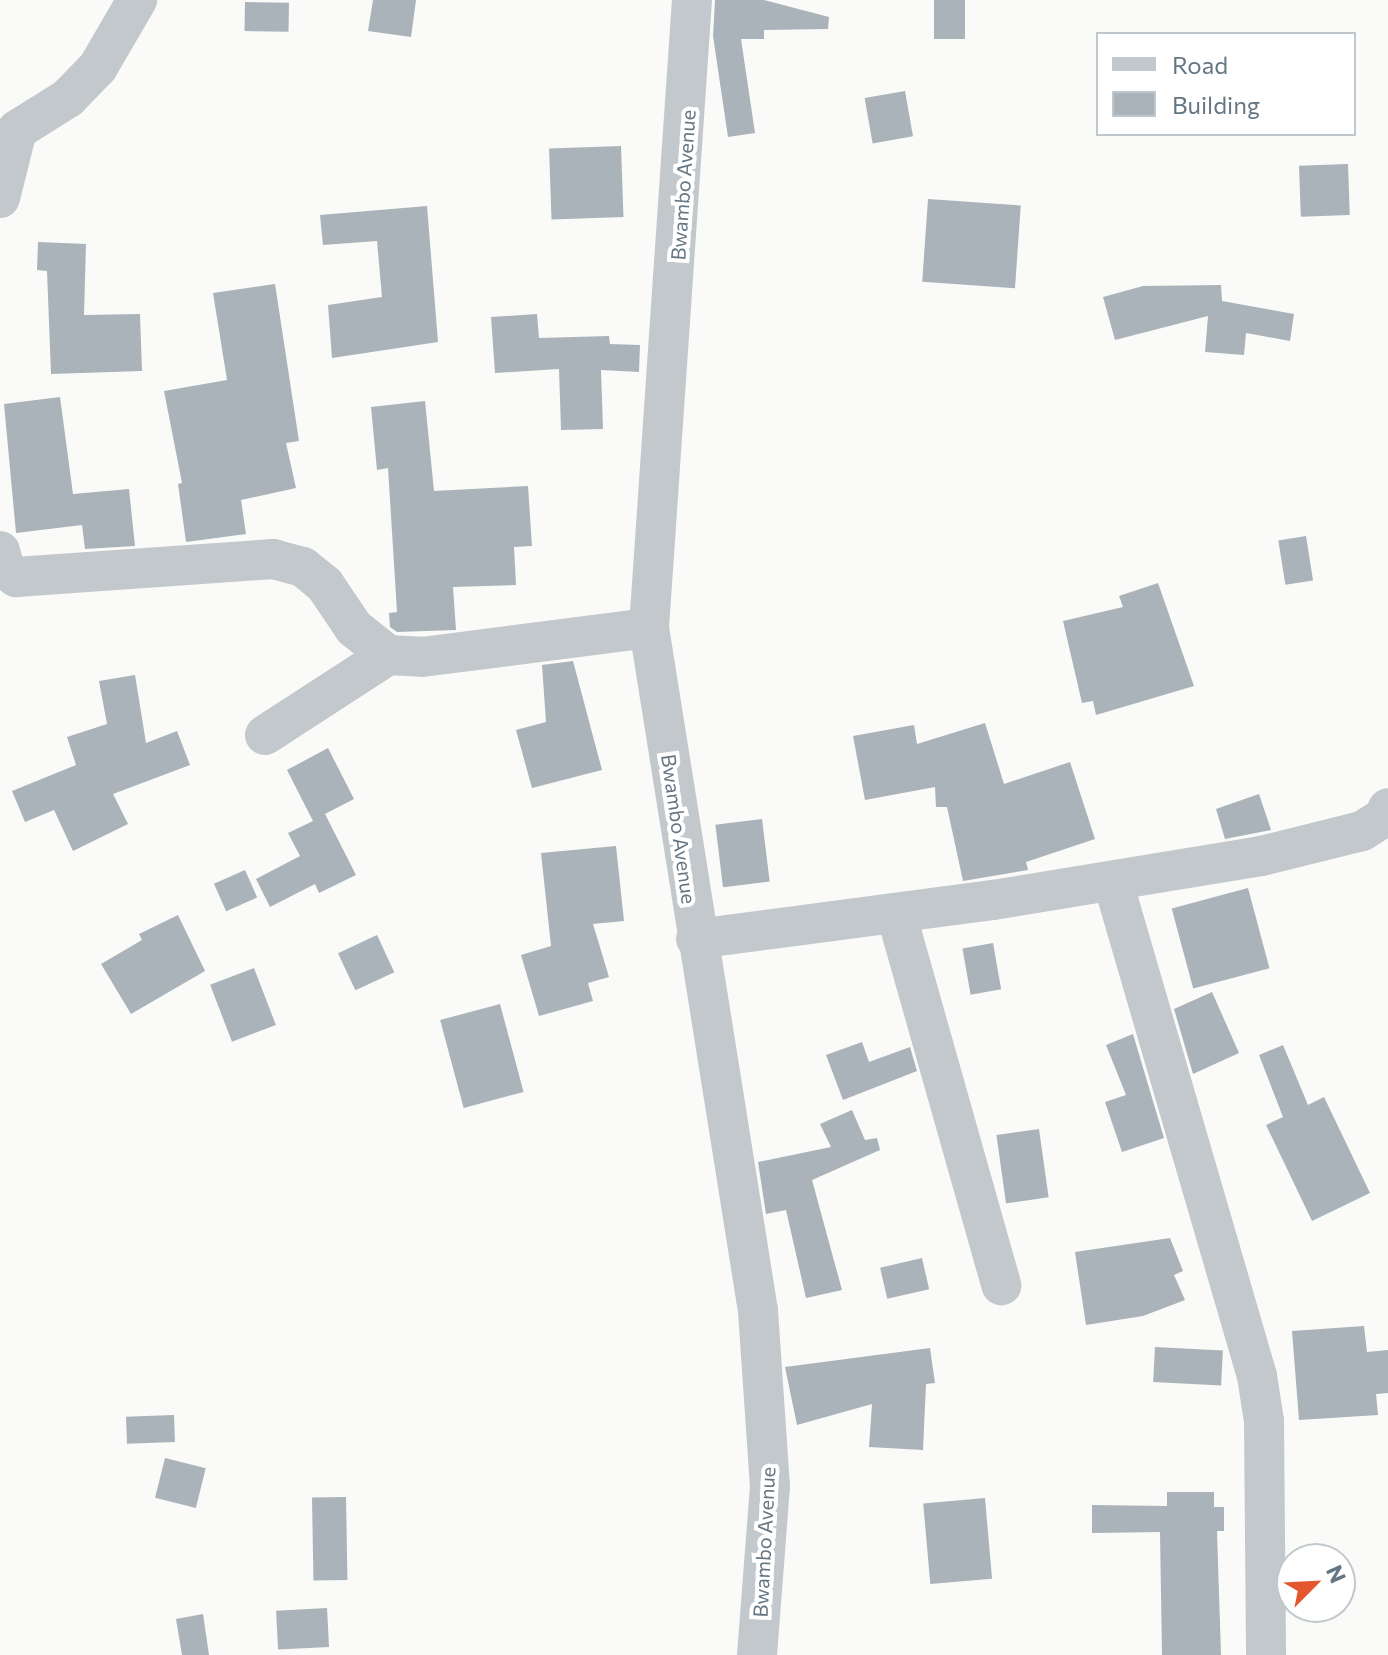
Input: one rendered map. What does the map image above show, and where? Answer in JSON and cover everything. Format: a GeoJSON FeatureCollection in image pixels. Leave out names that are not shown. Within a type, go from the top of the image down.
{"type":"FeatureCollection","features":[{"type":"Feature","properties":{"kind":"street"},"geometry":{"type":"LineString","coordinates":[[0,198],[17,130],[68,98],[98,67],[137,0]]}},
{"type":"Feature","properties":{"kind":"street","name":"Bwambo Avenue"},"geometry":{"type":"LineString","coordinates":[[692,0],[649,628],[696,939],[758,1311],[770,1486],[757,1655]]}},
{"type":"Feature","properties":{"kind":"street"},"geometry":{"type":"LineString","coordinates":[[0,551],[5,569],[16,577],[273,559],[303,567],[325,585],[354,628],[388,655],[422,657],[649,628]]}},
{"type":"Feature","properties":{"kind":"street"},"geometry":{"type":"LineString","coordinates":[[265,735],[388,655]]}},
{"type":"Feature","properties":{"kind":"street"},"geometry":{"type":"LineString","coordinates":[[696,939],[1113,882],[1326,841],[1386,817]]}},
{"type":"Feature","properties":{"kind":"street"},"geometry":{"type":"LineString","coordinates":[[1113,882],[1257,1376],[1264,1421],[1266,1655]]}},
{"type":"Feature","properties":{"kind":"street"},"geometry":{"type":"LineString","coordinates":[[896,913],[1001,1285]]}},
{"type":"Feature","properties":{"kind":"building"},"geometry":{"type":"Polygon","coordinates":[[[373,0],[416,0],[411,37],[368,31],[373,0]]]}},
{"type":"Feature","properties":{"kind":"building"},"geometry":{"type":"Polygon","coordinates":[[[715,0],[764,0],[829,17],[828,29],[764,30],[764,39],[741,39],[755,133],[728,137],[713,36],[715,0]]]}},
{"type":"Feature","properties":{"kind":"building"},"geometry":{"type":"Polygon","coordinates":[[[934,0],[965,0],[965,39],[934,39],[934,0]]]}},
{"type":"Feature","properties":{"kind":"building"},"geometry":{"type":"Polygon","coordinates":[[[245,2],[289,3],[288,32],[244,31],[245,2]]]}},
{"type":"Feature","properties":{"kind":"building"},"geometry":{"type":"Polygon","coordinates":[[[905,91],[913,136],[873,143],[865,98],[905,91]]]}},
{"type":"Feature","properties":{"kind":"building"},"geometry":{"type":"Polygon","coordinates":[[[621,146],[623,217],[552,219],[549,149],[621,146]]]}},
{"type":"Feature","properties":{"kind":"building"},"geometry":{"type":"Polygon","coordinates":[[[1348,164],[1350,215],[1301,217],[1299,166],[1348,164]]]}},
{"type":"Feature","properties":{"kind":"building"},"geometry":{"type":"Polygon","coordinates":[[[928,199],[1021,205],[1015,288],[922,282],[928,199]]]}},
{"type":"Feature","properties":{"kind":"building"},"geometry":{"type":"Polygon","coordinates":[[[427,206],[438,342],[332,358],[328,305],[382,297],[377,241],[323,245],[320,215],[427,206]]]}},
{"type":"Feature","properties":{"kind":"building"},"geometry":{"type":"Polygon","coordinates":[[[38,242],[86,244],[84,315],[140,314],[142,371],[51,374],[47,271],[37,270],[38,242]]]}},
{"type":"Feature","properties":{"kind":"building"},"geometry":{"type":"Polygon","coordinates":[[[275,284],[299,441],[286,443],[296,488],[241,500],[246,534],[186,542],[178,484],[182,483],[164,391],[227,380],[213,293],[275,284]]]}},
{"type":"Feature","properties":{"kind":"building"},"geometry":{"type":"Polygon","coordinates":[[[1221,285],[1222,301],[1294,314],[1290,341],[1246,333],[1244,355],[1205,352],[1208,316],[1115,340],[1103,297],[1143,286],[1221,285]]]}},
{"type":"Feature","properties":{"kind":"building"},"geometry":{"type":"Polygon","coordinates":[[[537,314],[539,338],[609,336],[610,344],[640,345],[639,372],[601,370],[603,429],[561,430],[559,369],[495,373],[491,317],[537,314]]]}},
{"type":"Feature","properties":{"kind":"building"},"geometry":{"type":"Polygon","coordinates":[[[60,397],[73,494],[129,489],[135,546],[85,549],[82,525],[16,533],[4,404],[60,397]]]}},
{"type":"Feature","properties":{"kind":"building"},"geometry":{"type":"Polygon","coordinates":[[[425,401],[434,491],[528,486],[532,546],[514,547],[516,585],[453,587],[456,630],[397,632],[390,627],[389,613],[397,612],[388,468],[377,470],[371,407],[425,401]]]}},
{"type":"Feature","properties":{"kind":"building"},"geometry":{"type":"Polygon","coordinates":[[[1306,536],[1313,580],[1285,585],[1278,540],[1306,536]]]}},
{"type":"Feature","properties":{"kind":"building"},"geometry":{"type":"Polygon","coordinates":[[[1158,583],[1194,686],[1096,715],[1093,701],[1082,703],[1063,621],[1123,607],[1119,596],[1158,583]]]}},
{"type":"Feature","properties":{"kind":"building"},"geometry":{"type":"Polygon","coordinates":[[[573,661],[602,770],[532,788],[516,730],[546,722],[542,665],[573,661]]]}},
{"type":"Feature","properties":{"kind":"building"},"geometry":{"type":"Polygon","coordinates":[[[135,675],[146,743],[177,731],[190,765],[113,794],[128,824],[73,851],[54,810],[25,822],[12,791],[76,765],[67,737],[107,724],[99,681],[135,675]]]}},
{"type":"Feature","properties":{"kind":"building"},"geometry":{"type":"Polygon","coordinates":[[[985,723],[1004,784],[1070,762],[1095,839],[1026,862],[1028,870],[963,881],[947,807],[936,807],[935,787],[865,800],[853,736],[914,725],[917,744],[985,723]]]}},
{"type":"Feature","properties":{"kind":"building"},"geometry":{"type":"Polygon","coordinates":[[[328,748],[354,799],[321,816],[325,814],[356,875],[319,893],[315,884],[270,907],[256,879],[300,856],[288,833],[313,821],[287,770],[328,748]]]}},
{"type":"Feature","properties":{"kind":"building"},"geometry":{"type":"Polygon","coordinates":[[[1259,794],[1271,830],[1225,839],[1216,809],[1259,794]]]}},
{"type":"Feature","properties":{"kind":"building"},"geometry":{"type":"Polygon","coordinates":[[[762,819],[770,882],[723,887],[715,825],[762,819]]]}},
{"type":"Feature","properties":{"kind":"building"},"geometry":{"type":"Polygon","coordinates":[[[616,846],[624,921],[593,924],[609,977],[588,983],[593,1001],[539,1016],[521,955],[551,946],[541,853],[616,846]]]}},
{"type":"Feature","properties":{"kind":"building"},"geometry":{"type":"Polygon","coordinates":[[[245,870],[257,897],[226,911],[214,884],[245,870]]]}},
{"type":"Feature","properties":{"kind":"building"},"geometry":{"type":"Polygon","coordinates":[[[1248,888],[1269,968],[1193,989],[1172,908],[1248,888]]]}},
{"type":"Feature","properties":{"kind":"building"},"geometry":{"type":"Polygon","coordinates":[[[178,915],[205,971],[131,1014],[101,964],[142,940],[139,934],[178,915]]]}},
{"type":"Feature","properties":{"kind":"building"},"geometry":{"type":"Polygon","coordinates":[[[377,935],[394,972],[355,990],[338,953],[377,935]]]}},
{"type":"Feature","properties":{"kind":"building"},"geometry":{"type":"Polygon","coordinates":[[[993,943],[1001,989],[971,995],[962,948],[993,943]]]}},
{"type":"Feature","properties":{"kind":"building"},"geometry":{"type":"Polygon","coordinates":[[[254,968],[276,1025],[232,1042],[210,985],[254,968]]]}},
{"type":"Feature","properties":{"kind":"building"},"geometry":{"type":"Polygon","coordinates":[[[1212,992],[1239,1053],[1193,1074],[1174,1009],[1212,992]]]}},
{"type":"Feature","properties":{"kind":"building"},"geometry":{"type":"Polygon","coordinates":[[[500,1004],[524,1092],[464,1108],[440,1020],[500,1004]]]}},
{"type":"Feature","properties":{"kind":"building"},"geometry":{"type":"Polygon","coordinates":[[[1133,1034],[1164,1138],[1122,1152],[1105,1102],[1126,1095],[1106,1045],[1133,1034]]]}},
{"type":"Feature","properties":{"kind":"building"},"geometry":{"type":"Polygon","coordinates":[[[862,1042],[869,1062],[910,1047],[917,1071],[843,1100],[826,1055],[862,1042]]]}},
{"type":"Feature","properties":{"kind":"building"},"geometry":{"type":"Polygon","coordinates":[[[1283,1045],[1308,1105],[1324,1097],[1370,1193],[1312,1221],[1266,1125],[1283,1117],[1259,1055],[1283,1045]]]}},
{"type":"Feature","properties":{"kind":"building"},"geometry":{"type":"Polygon","coordinates":[[[852,1110],[865,1140],[877,1138],[880,1150],[812,1180],[842,1290],[806,1298],[786,1210],[766,1214],[758,1162],[831,1147],[820,1124],[852,1110]]]}},
{"type":"Feature","properties":{"kind":"building"},"geometry":{"type":"Polygon","coordinates":[[[1039,1129],[1049,1197],[1006,1203],[996,1135],[1039,1129]]]}},
{"type":"Feature","properties":{"kind":"building"},"geometry":{"type":"Polygon","coordinates":[[[1170,1238],[1183,1271],[1174,1275],[1185,1300],[1143,1316],[1086,1325],[1075,1252],[1170,1238]]]}},
{"type":"Feature","properties":{"kind":"building"},"geometry":{"type":"Polygon","coordinates":[[[922,1258],[929,1289],[887,1299],[880,1268],[922,1258]]]}},
{"type":"Feature","properties":{"kind":"building"},"geometry":{"type":"Polygon","coordinates":[[[1364,1326],[1367,1352],[1388,1350],[1388,1393],[1376,1394],[1378,1415],[1299,1420],[1292,1331],[1364,1326]]]}},
{"type":"Feature","properties":{"kind":"building"},"geometry":{"type":"Polygon","coordinates":[[[1155,1347],[1223,1351],[1221,1386],[1153,1382],[1155,1347]]]}},
{"type":"Feature","properties":{"kind":"building"},"geometry":{"type":"Polygon","coordinates":[[[930,1348],[935,1383],[926,1384],[923,1450],[869,1447],[872,1404],[797,1425],[785,1367],[930,1348]]]}},
{"type":"Feature","properties":{"kind":"building"},"geometry":{"type":"Polygon","coordinates":[[[174,1415],[175,1442],[127,1444],[126,1417],[174,1415]]]}},
{"type":"Feature","properties":{"kind":"building"},"geometry":{"type":"Polygon","coordinates":[[[165,1458],[206,1468],[196,1508],[155,1498],[165,1458]]]}},
{"type":"Feature","properties":{"kind":"building"},"geometry":{"type":"Polygon","coordinates":[[[1167,1492],[1214,1492],[1214,1507],[1224,1507],[1224,1531],[1217,1531],[1221,1655],[1162,1655],[1160,1532],[1092,1533],[1092,1505],[1167,1506],[1167,1492]]]}},
{"type":"Feature","properties":{"kind":"building"},"geometry":{"type":"Polygon","coordinates":[[[346,1497],[347,1580],[313,1581],[312,1498],[346,1497]]]}},
{"type":"Feature","properties":{"kind":"building"},"geometry":{"type":"Polygon","coordinates":[[[985,1498],[992,1579],[930,1584],[923,1503],[985,1498]]]}},
{"type":"Feature","properties":{"kind":"building"},"geometry":{"type":"Polygon","coordinates":[[[327,1608],[329,1647],[278,1650],[276,1611],[327,1608]]]}},
{"type":"Feature","properties":{"kind":"building"},"geometry":{"type":"Polygon","coordinates":[[[203,1614],[209,1655],[182,1655],[176,1619],[203,1614]]]}}]}
